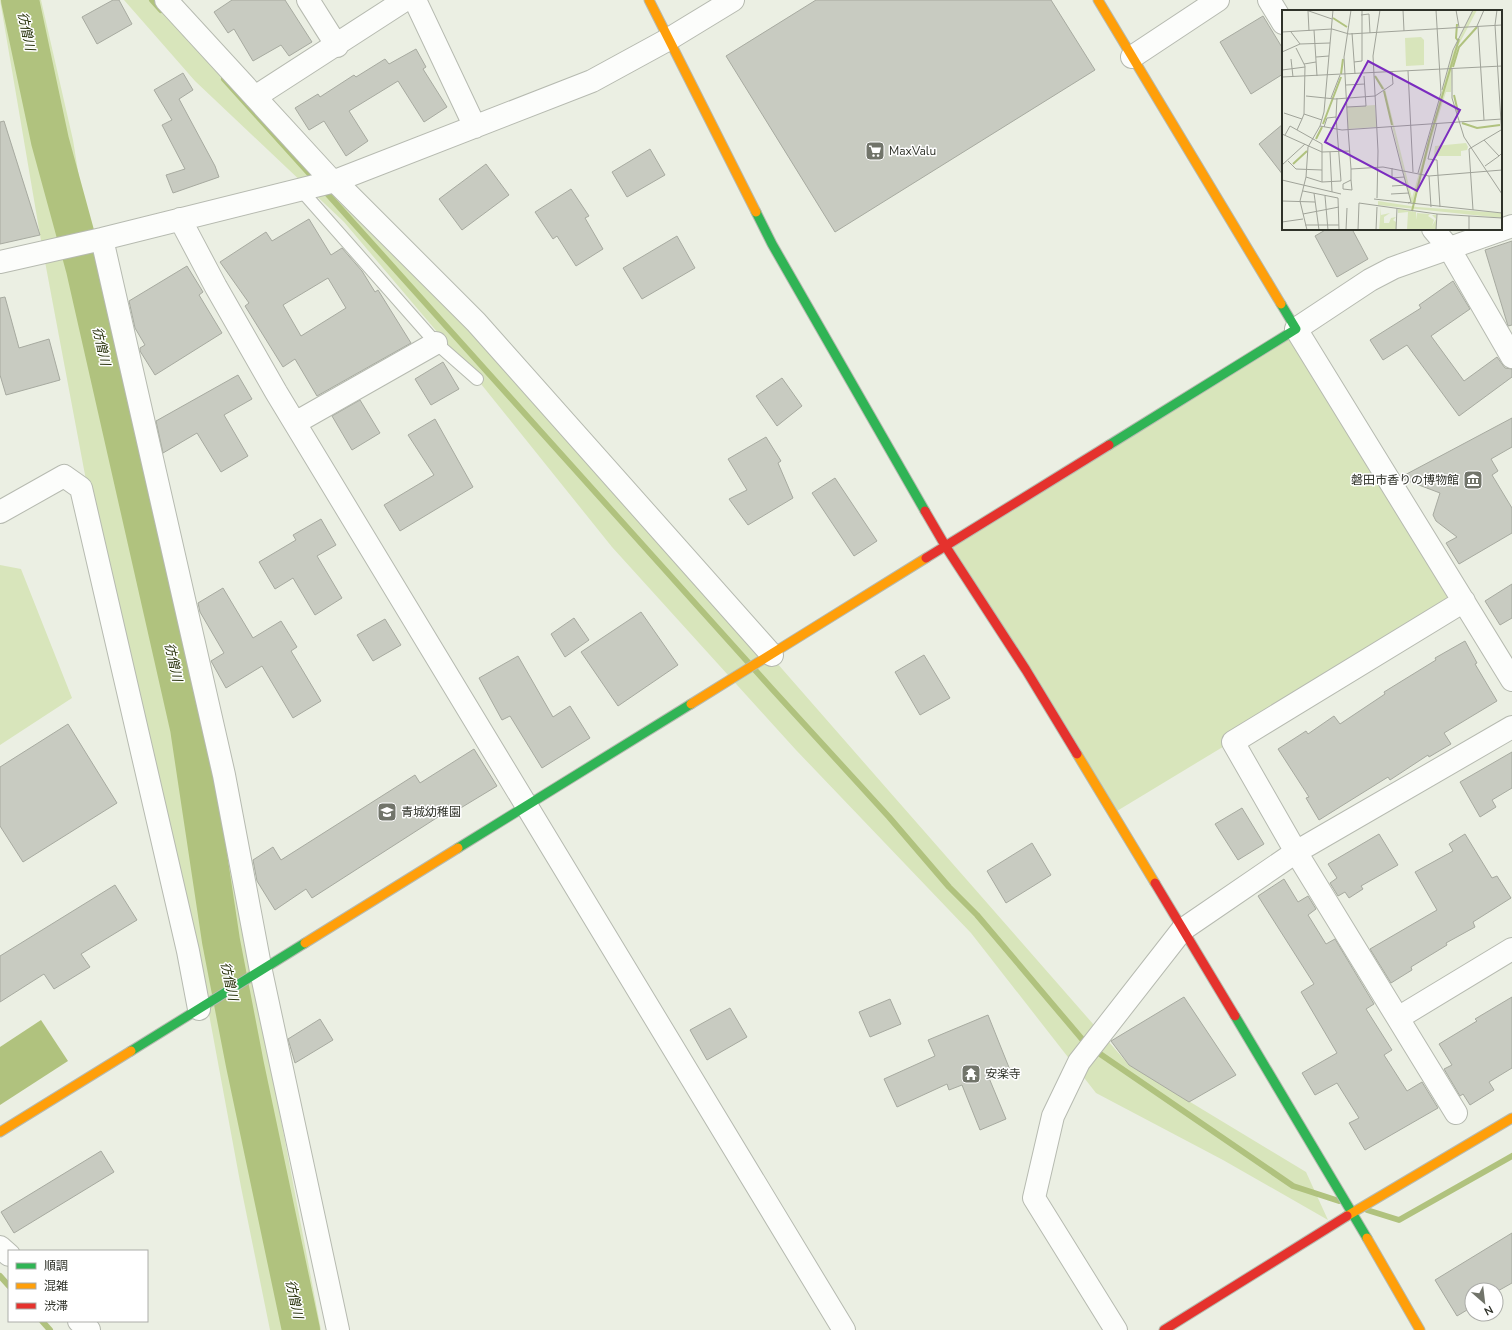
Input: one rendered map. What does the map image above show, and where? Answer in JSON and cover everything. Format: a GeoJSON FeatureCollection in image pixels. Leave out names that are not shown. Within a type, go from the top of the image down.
{"type":"FeatureCollection","features":[{"type":"Feature","properties":{"kind":"street"},"geometry":{"type":"LineString","coordinates":[[308,0],[337,46]]}},
{"type":"Feature","properties":{"kind":"street"},"geometry":{"type":"LineString","coordinates":[[255,97],[337,46],[405,0]]}},
{"type":"Feature","properties":{"kind":"street"},"geometry":{"type":"LineString","coordinates":[[416,0],[474,127]]}},
{"type":"Feature","properties":{"kind":"street"},"geometry":{"type":"LineString","coordinates":[[649,0],[772,244],[946,547],[1026,670],[1354,1214],[1420,1330]]}},
{"type":"Feature","properties":{"kind":"street"},"geometry":{"type":"LineString","coordinates":[[0,262],[102,240],[180,219],[334,182],[592,81],[669,39],[734,0]]}},
{"type":"Feature","properties":{"kind":"street"},"geometry":{"type":"LineString","coordinates":[[1098,0],[1296,329],[1512,680]]}},
{"type":"Feature","properties":{"kind":"street"},"geometry":{"type":"LineString","coordinates":[[1132,57],[1218,0]]}},
{"type":"Feature","properties":{"kind":"street"},"geometry":{"type":"LineString","coordinates":[[1269,0],[1282,21]]}},
{"type":"Feature","properties":{"kind":"street"},"geometry":{"type":"LineString","coordinates":[[171,1],[255,97],[334,182],[476,322],[772,655]]}},
{"type":"Feature","properties":{"kind":"street"},"geometry":{"type":"LineString","coordinates":[[180,219],[216,287],[296,424],[526,807],[844,1330]]}},
{"type":"Feature","properties":{"kind":"street"},"geometry":{"type":"LineString","coordinates":[[1502,229],[1512,226]]}},
{"type":"Feature","properties":{"kind":"street"},"geometry":{"type":"LineString","coordinates":[[1434,230],[1449,248],[1512,357]]}},
{"type":"Feature","properties":{"kind":"street"},"geometry":{"type":"LineString","coordinates":[[0,1132],[946,547],[1296,329],[1370,280],[1392,268],[1501,230]]}},
{"type":"Feature","properties":{"kind":"street"},"geometry":{"type":"LineString","coordinates":[[102,240],[224,775],[261,971],[338,1330]]}},
{"type":"Feature","properties":{"kind":"street"},"geometry":{"type":"LineString","coordinates":[[296,424],[436,343]]}},
{"type":"Feature","properties":{"kind":"street"},"geometry":{"type":"LineString","coordinates":[[0,512],[64,476],[81,488],[188,951],[199,1009]]}},
{"type":"Feature","properties":{"kind":"street"},"geometry":{"type":"LineString","coordinates":[[1456,1113],[1296,852],[1233,742],[1464,602]]}},
{"type":"Feature","properties":{"kind":"street"},"geometry":{"type":"LineString","coordinates":[[1116,1330],[1034,1198],[1053,1116],[1079,1062],[1182,930],[1296,852],[1512,727]]}},
{"type":"Feature","properties":{"kind":"street"},"geometry":{"type":"LineString","coordinates":[[1398,1018],[1512,949]]}},
{"type":"Feature","properties":{"kind":"street"},"geometry":{"type":"LineString","coordinates":[[1164,1330],[1318,1234],[1354,1214],[1512,1118]]}},
{"type":"Feature","properties":{"kind":"street"},"geometry":{"type":"LineString","coordinates":[[0,1247],[8,1254]]}},
{"type":"Feature","properties":{"kind":"street"},"geometry":{"type":"LineString","coordinates":[[80,1322],[89,1330]]}},
{"type":"Feature","properties":{"kind":"lane"},"geometry":{"type":"LineString","coordinates":[[303,189],[436,343],[477,379]]}},
{"type":"Feature","properties":{"kind":"shaded area"},"geometry":{"type":"Polygon","coordinates":[[[0,0],[41,0],[73,140],[91,252],[122,328],[203,681],[274,1083],[321,1330],[270,1330],[241,1187],[196,944],[116,640],[40,235],[0,0]]]}},
{"type":"Feature","properties":{"kind":"shaded area"},"geometry":{"type":"Polygon","coordinates":[[[124,0],[180,0],[634,500],[1129,1065],[1306,1172],[1328,1220],[1223,1160],[1096,1093],[971,933],[796,750],[612,547],[477,379],[344,222],[195,81],[124,0]]]}},
{"type":"Feature","properties":{"kind":"shaded area"},"geometry":{"type":"Polygon","coordinates":[[[1296,329],[1464,601],[1112,814],[946,547],[1296,329]]]}},
{"type":"Feature","properties":{"kind":"shaded area"},"geometry":{"type":"Polygon","coordinates":[[[0,565],[21,569],[72,698],[0,745],[0,565]]]}},
{"type":"Feature","properties":{"kind":"shaded area"},"geometry":{"type":"Polygon","coordinates":[[[41,1020],[68,1061],[0,1105],[0,1047],[41,1020]]]}},
{"type":"Feature","properties":{"kind":"building"},"geometry":{"type":"Polygon","coordinates":[[[113,0],[119,0],[132,24],[97,44],[82,17],[113,0]]]}},
{"type":"Feature","properties":{"kind":"building"},"geometry":{"type":"Polygon","coordinates":[[[232,0],[285,0],[312,42],[289,56],[281,45],[253,61],[234,29],[228,33],[214,12],[232,0]]]}},
{"type":"Feature","properties":{"kind":"building","name":"MaxValu"},"geometry":{"type":"Polygon","coordinates":[[[816,0],[1051,0],[1095,70],[835,232],[726,56],[816,0]]]}},
{"type":"Feature","properties":{"kind":"building"},"geometry":{"type":"Polygon","coordinates":[[[1263,16],[1282,47],[1282,75],[1251,94],[1220,42],[1263,16]]]}},
{"type":"Feature","properties":{"kind":"building"},"geometry":{"type":"Polygon","coordinates":[[[416,49],[426,67],[423,69],[447,107],[424,122],[398,81],[349,111],[368,141],[346,156],[324,121],[309,130],[295,108],[318,94],[320,97],[354,75],[356,77],[385,59],[389,64],[416,49]]]}},
{"type":"Feature","properties":{"kind":"building"},"geometry":{"type":"Polygon","coordinates":[[[183,73],[193,90],[179,99],[215,166],[219,177],[173,193],[166,175],[185,169],[162,125],[172,120],[154,90],[183,73]]]}},
{"type":"Feature","properties":{"kind":"building"},"geometry":{"type":"Polygon","coordinates":[[[4,121],[40,235],[0,244],[0,122],[4,121]]]}},
{"type":"Feature","properties":{"kind":"building"},"geometry":{"type":"Polygon","coordinates":[[[1282,125],[1282,174],[1259,144],[1282,125]]]}},
{"type":"Feature","properties":{"kind":"building"},"geometry":{"type":"Polygon","coordinates":[[[650,149],[665,175],[627,197],[612,172],[650,149]]]}},
{"type":"Feature","properties":{"kind":"building"},"geometry":{"type":"Polygon","coordinates":[[[486,164],[509,195],[462,230],[439,199],[486,164]]]}},
{"type":"Feature","properties":{"kind":"building"},"geometry":{"type":"Polygon","coordinates":[[[571,189],[589,216],[585,218],[603,249],[576,266],[557,236],[553,239],[535,212],[571,189]]]}},
{"type":"Feature","properties":{"kind":"building"},"geometry":{"type":"Polygon","coordinates":[[[309,219],[331,255],[342,248],[362,271],[375,292],[378,290],[411,343],[317,396],[295,359],[283,367],[245,306],[249,303],[220,262],[266,232],[272,241],[309,219]],[[328,278],[283,305],[301,336],[346,308],[328,278]]]}},
{"type":"Feature","properties":{"kind":"building"},"geometry":{"type":"Polygon","coordinates":[[[1325,230],[1353,230],[1368,259],[1337,277],[1315,236],[1325,230]]]}},
{"type":"Feature","properties":{"kind":"building"},"geometry":{"type":"Polygon","coordinates":[[[677,236],[695,268],[642,299],[623,268],[677,236]]]}},
{"type":"Feature","properties":{"kind":"building"},"geometry":{"type":"Polygon","coordinates":[[[1512,241],[1512,325],[1508,326],[1485,250],[1512,241]]]}},
{"type":"Feature","properties":{"kind":"building"},"geometry":{"type":"Polygon","coordinates":[[[187,266],[203,292],[199,295],[222,333],[155,375],[140,351],[140,348],[145,345],[135,328],[129,301],[187,266]]]}},
{"type":"Feature","properties":{"kind":"building"},"geometry":{"type":"Polygon","coordinates":[[[1453,281],[1470,309],[1431,336],[1464,381],[1497,357],[1505,368],[1512,369],[1512,377],[1459,416],[1407,345],[1383,360],[1370,340],[1421,308],[1419,305],[1453,281]]]}},
{"type":"Feature","properties":{"kind":"building"},"geometry":{"type":"Polygon","coordinates":[[[5,297],[19,348],[49,339],[60,380],[6,395],[0,375],[0,298],[5,297]]]}},
{"type":"Feature","properties":{"kind":"building"},"geometry":{"type":"Polygon","coordinates":[[[443,362],[459,389],[431,405],[415,379],[443,362]]]}},
{"type":"Feature","properties":{"kind":"building"},"geometry":{"type":"Polygon","coordinates":[[[238,375],[252,399],[224,415],[248,456],[221,472],[197,433],[163,453],[156,421],[238,375]]]}},
{"type":"Feature","properties":{"kind":"building"},"geometry":{"type":"Polygon","coordinates":[[[782,378],[802,406],[777,426],[756,396],[782,378]]]}},
{"type":"Feature","properties":{"kind":"building"},"geometry":{"type":"Polygon","coordinates":[[[360,400],[380,433],[352,450],[332,416],[360,400]]]}},
{"type":"Feature","properties":{"kind":"building"},"geometry":{"type":"Polygon","coordinates":[[[1512,418],[1512,447],[1491,459],[1498,471],[1492,475],[1512,508],[1512,533],[1459,564],[1446,543],[1457,537],[1436,521],[1433,515],[1440,493],[1401,477],[1512,418]]]}},
{"type":"Feature","properties":{"kind":"building"},"geometry":{"type":"Polygon","coordinates":[[[435,419],[473,487],[400,531],[384,505],[434,475],[408,435],[435,419]]]}},
{"type":"Feature","properties":{"kind":"building"},"geometry":{"type":"Polygon","coordinates":[[[766,437],[781,461],[778,463],[793,498],[748,525],[729,499],[747,490],[728,459],[766,437]]]}},
{"type":"Feature","properties":{"kind":"building"},"geometry":{"type":"Polygon","coordinates":[[[835,478],[877,541],[854,556],[812,493],[835,478]]]}},
{"type":"Feature","properties":{"kind":"building"},"geometry":{"type":"Polygon","coordinates":[[[321,519],[336,545],[317,556],[342,598],[315,615],[293,578],[275,589],[259,562],[296,540],[293,535],[321,519]]]}},
{"type":"Feature","properties":{"kind":"building"},"geometry":{"type":"Polygon","coordinates":[[[1512,584],[1512,618],[1500,625],[1485,601],[1512,584]]]}},
{"type":"Feature","properties":{"kind":"building"},"geometry":{"type":"Polygon","coordinates":[[[223,588],[253,638],[281,621],[297,647],[291,651],[321,701],[293,718],[262,666],[226,688],[211,661],[224,653],[200,612],[198,603],[223,588]]]}},
{"type":"Feature","properties":{"kind":"building"},"geometry":{"type":"Polygon","coordinates":[[[641,612],[678,665],[618,706],[581,652],[641,612]]]}},
{"type":"Feature","properties":{"kind":"building"},"geometry":{"type":"Polygon","coordinates":[[[574,618],[589,640],[565,657],[551,634],[574,618]]]}},
{"type":"Feature","properties":{"kind":"building"},"geometry":{"type":"Polygon","coordinates":[[[385,619],[401,645],[373,661],[357,635],[385,619]]]}},
{"type":"Feature","properties":{"kind":"building"},"geometry":{"type":"Polygon","coordinates":[[[1465,641],[1477,663],[1475,664],[1497,701],[1444,733],[1451,744],[1429,757],[1428,755],[1390,780],[1388,777],[1319,820],[1306,798],[1309,797],[1278,749],[1306,731],[1308,734],[1334,716],[1340,724],[1385,694],[1384,692],[1436,660],[1435,658],[1465,641]]]}},
{"type":"Feature","properties":{"kind":"building"},"geometry":{"type":"Polygon","coordinates":[[[924,655],[950,698],[920,715],[895,672],[924,655]]]}},
{"type":"Feature","properties":{"kind":"building"},"geometry":{"type":"Polygon","coordinates":[[[518,656],[553,717],[570,706],[590,738],[542,768],[510,716],[502,720],[479,678],[518,656]]]}},
{"type":"Feature","properties":{"kind":"building"},"geometry":{"type":"Polygon","coordinates":[[[68,724],[117,803],[23,862],[0,826],[0,767],[68,724]]]}},
{"type":"Feature","properties":{"kind":"building"},"geometry":{"type":"Polygon","coordinates":[[[474,749],[497,786],[454,812],[452,808],[312,898],[306,889],[275,910],[257,881],[253,860],[273,847],[281,860],[415,775],[420,783],[474,749]]]}},
{"type":"Feature","properties":{"kind":"building"},"geometry":{"type":"Polygon","coordinates":[[[1512,752],[1512,788],[1492,800],[1496,807],[1480,817],[1460,782],[1512,752]]]}},
{"type":"Feature","properties":{"kind":"building"},"geometry":{"type":"Polygon","coordinates":[[[1242,808],[1264,844],[1238,860],[1215,824],[1242,808]]]}},
{"type":"Feature","properties":{"kind":"building"},"geometry":{"type":"Polygon","coordinates":[[[1379,834],[1398,865],[1361,886],[1363,889],[1349,898],[1345,892],[1338,896],[1330,883],[1337,878],[1328,864],[1379,834]]]}},
{"type":"Feature","properties":{"kind":"building"},"geometry":{"type":"Polygon","coordinates":[[[1465,834],[1492,878],[1497,876],[1511,898],[1473,922],[1475,927],[1446,943],[1447,945],[1411,967],[1412,970],[1391,983],[1370,949],[1437,910],[1415,872],[1453,851],[1449,844],[1465,834]]]}},
{"type":"Feature","properties":{"kind":"building"},"geometry":{"type":"Polygon","coordinates":[[[1032,843],[1051,875],[1006,903],[987,871],[1032,843]]]}},
{"type":"Feature","properties":{"kind":"building"},"geometry":{"type":"Polygon","coordinates":[[[1284,879],[1298,902],[1308,896],[1316,909],[1308,915],[1326,944],[1335,939],[1374,1004],[1366,1009],[1392,1050],[1384,1055],[1407,1091],[1422,1082],[1438,1108],[1365,1150],[1349,1123],[1359,1118],[1337,1083],[1315,1095],[1302,1073],[1337,1053],[1301,992],[1314,984],[1258,896],[1284,879]]]}},
{"type":"Feature","properties":{"kind":"building"},"geometry":{"type":"Polygon","coordinates":[[[115,885],[137,920],[81,954],[90,967],[54,989],[44,974],[0,1002],[0,956],[115,885]]]}},
{"type":"Feature","properties":{"kind":"building"},"geometry":{"type":"Polygon","coordinates":[[[1184,997],[1236,1075],[1189,1102],[1129,1065],[1111,1041],[1184,997]]]}},
{"type":"Feature","properties":{"kind":"building"},"geometry":{"type":"Polygon","coordinates":[[[1512,997],[1512,1068],[1489,1082],[1494,1090],[1470,1105],[1463,1094],[1460,1096],[1444,1069],[1452,1065],[1439,1044],[1477,1021],[1475,1019],[1512,997]]]}},
{"type":"Feature","properties":{"kind":"building"},"geometry":{"type":"Polygon","coordinates":[[[890,999],[901,1024],[870,1037],[859,1012],[890,999]]]}},
{"type":"Feature","properties":{"kind":"building"},"geometry":{"type":"Polygon","coordinates":[[[730,1008],[747,1037],[707,1060],[690,1030],[730,1008]]]}},
{"type":"Feature","properties":{"kind":"building","name":"安楽寺"},"geometry":{"type":"Polygon","coordinates":[[[988,1015],[1010,1070],[989,1078],[1006,1119],[980,1130],[962,1085],[949,1090],[947,1084],[897,1107],[884,1079],[935,1056],[928,1040],[988,1015]]]}},
{"type":"Feature","properties":{"kind":"building"},"geometry":{"type":"Polygon","coordinates":[[[320,1019],[333,1040],[295,1063],[288,1039],[320,1019]]]}},
{"type":"Feature","properties":{"kind":"building"},"geometry":{"type":"Polygon","coordinates":[[[101,1151],[114,1172],[14,1233],[1,1212],[101,1151]]]}},
{"type":"Feature","properties":{"kind":"building"},"geometry":{"type":"Polygon","coordinates":[[[1512,1233],[1512,1283],[1504,1288],[1504,1282],[1464,1282],[1464,1312],[1457,1316],[1435,1280],[1512,1233]]]}},
{"type":"Feature","properties":{"kind":"waterway","name":"彷僧川"},"geometry":{"type":"LineString","coordinates":[[20,0],[50,141],[85,269],[189,728],[221,941],[245,1065],[301,1330]]}},
{"type":"Feature","properties":{"kind":"waterway"},"geometry":{"type":"LineString","coordinates":[[152,0],[161,10]]}},
{"type":"Feature","properties":{"kind":"waterway"},"geometry":{"type":"LineString","coordinates":[[224,79],[316,181]]}},
{"type":"Feature","properties":{"kind":"waterway"},"geometry":{"type":"LineString","coordinates":[[323,189],[889,817],[949,887],[977,915],[1087,1045],[1293,1186],[1339,1201]]}},
{"type":"Feature","properties":{"kind":"waterway"},"geometry":{"type":"LineString","coordinates":[[1367,1210],[1399,1220],[1512,1156]]}},
{"type":"Feature","properties":{"kind":"waterway"},"geometry":{"type":"LineString","coordinates":[[0,1276],[8,1285]]}},
{"type":"Feature","properties":{"kind":"waterway"},"geometry":{"type":"LineString","coordinates":[[43,1322],[50,1330]]}},
{"type":"Feature","properties":{"kind":"traffic: fast"},"geometry":{"type":"LineString","coordinates":[[756,212],[772,244],[925,511]]}},
{"type":"Feature","properties":{"kind":"traffic: fast"},"geometry":{"type":"LineString","coordinates":[[1109,445],[1296,329],[1281,304]]}},
{"type":"Feature","properties":{"kind":"traffic: fast"},"geometry":{"type":"LineString","coordinates":[[458,848],[691,704]]}},
{"type":"Feature","properties":{"kind":"traffic: fast"},"geometry":{"type":"LineString","coordinates":[[131,1051],[305,943]]}},
{"type":"Feature","properties":{"kind":"traffic: fast"},"geometry":{"type":"LineString","coordinates":[[1235,1016],[1367,1238]]}},
{"type":"Feature","properties":{"kind":"traffic: slow"},"geometry":{"type":"LineString","coordinates":[[649,0],[756,212]]}},
{"type":"Feature","properties":{"kind":"traffic: slow"},"geometry":{"type":"LineString","coordinates":[[1098,0],[1281,304]]}},
{"type":"Feature","properties":{"kind":"traffic: slow"},"geometry":{"type":"LineString","coordinates":[[691,704],[926,558]]}},
{"type":"Feature","properties":{"kind":"traffic: slow"},"geometry":{"type":"LineString","coordinates":[[1077,754],[1155,883]]}},
{"type":"Feature","properties":{"kind":"traffic: slow"},"geometry":{"type":"LineString","coordinates":[[305,943],[458,848]]}},
{"type":"Feature","properties":{"kind":"traffic: slow"},"geometry":{"type":"LineString","coordinates":[[0,1132],[131,1051]]}},
{"type":"Feature","properties":{"kind":"traffic: slow"},"geometry":{"type":"LineString","coordinates":[[1347,1216],[1512,1118]]}},
{"type":"Feature","properties":{"kind":"traffic: slow"},"geometry":{"type":"LineString","coordinates":[[1367,1238],[1420,1330]]}},
{"type":"Feature","properties":{"kind":"traffic: jam"},"geometry":{"type":"LineString","coordinates":[[926,558],[1109,445]]}},
{"type":"Feature","properties":{"kind":"traffic: jam"},"geometry":{"type":"LineString","coordinates":[[925,511],[946,547],[1026,670],[1077,754]]}},
{"type":"Feature","properties":{"kind":"traffic: jam"},"geometry":{"type":"LineString","coordinates":[[1155,883],[1235,1016]]}},
{"type":"Feature","properties":{"kind":"traffic: jam"},"geometry":{"type":"LineString","coordinates":[[1164,1330],[1347,1216]]}},
{"type":"Feature","properties":{"kind":"place","name":"MaxValu"},"geometry":{"type":"Point","coordinates":[875,151]}},
{"type":"Feature","properties":{"kind":"place","name":"磐田市香りの博物館"},"geometry":{"type":"Point","coordinates":[1473,480]}},
{"type":"Feature","properties":{"kind":"place","name":"青城幼稚園"},"geometry":{"type":"Point","coordinates":[387,812]}},
{"type":"Feature","properties":{"kind":"place","name":"安楽寺"},"geometry":{"type":"Point","coordinates":[971,1074]}}]}
